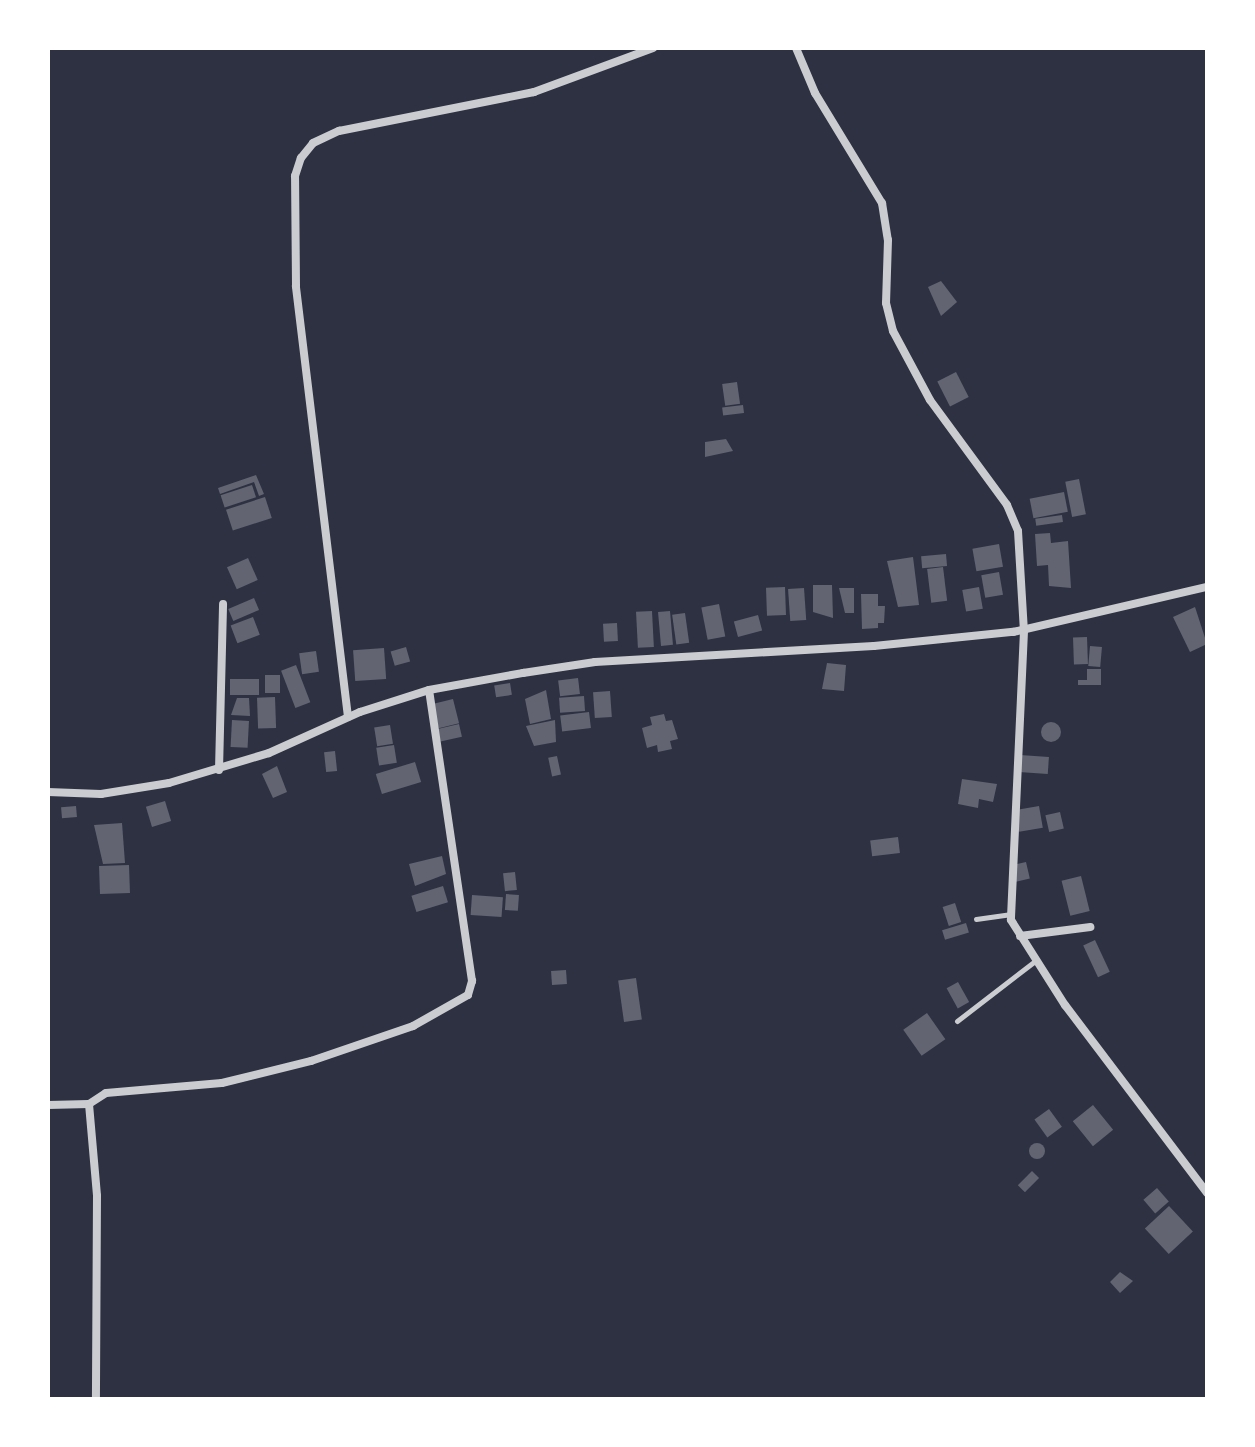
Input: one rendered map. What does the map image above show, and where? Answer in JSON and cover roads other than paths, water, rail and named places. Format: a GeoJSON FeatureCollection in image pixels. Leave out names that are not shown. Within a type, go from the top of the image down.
{"type":"FeatureCollection","features":[{"type":"Feature","properties":{"kind":"street"},"geometry":{"type":"LineString","coordinates":[[348,717],[296,286],[295,176],[301,158],[313,143],[339,131],[534,92],[653,48]]}},
{"type":"Feature","properties":{"kind":"street"},"geometry":{"type":"LineString","coordinates":[[796,48],[815,93],[882,203],[886,303],[893,331],[944,422],[1014,517],[1021,546],[1024,631],[1010,914],[1035,961],[1207,1193]]}},
{"type":"Feature","properties":{"kind":"street"},"geometry":{"type":"LineString","coordinates":[[48,792],[101,794],[219,770],[348,717],[429,690],[595,662],[874,646],[1024,631],[1207,587]]}},
{"type":"Feature","properties":{"kind":"street"},"geometry":{"type":"LineString","coordinates":[[219,770],[223,604]]}},
{"type":"Feature","properties":{"kind":"street"},"geometry":{"type":"LineString","coordinates":[[48,1105],[89,1104],[106,1093],[222,1083],[311,1061],[413,1026],[468,995],[472,981],[429,690]]}},
{"type":"Feature","properties":{"kind":"street"},"geometry":{"type":"LineString","coordinates":[[1020,936],[1090,927]]}},
{"type":"Feature","properties":{"kind":"street"},"geometry":{"type":"LineString","coordinates":[[89,1104],[97,1196],[96,1399]]}},
{"type":"Feature","properties":{"kind":"lane"},"geometry":{"type":"LineString","coordinates":[[976,919],[1010,914]]}},
{"type":"Feature","properties":{"kind":"lane"},"geometry":{"type":"LineString","coordinates":[[957,1021],[1035,961]]}}]}
